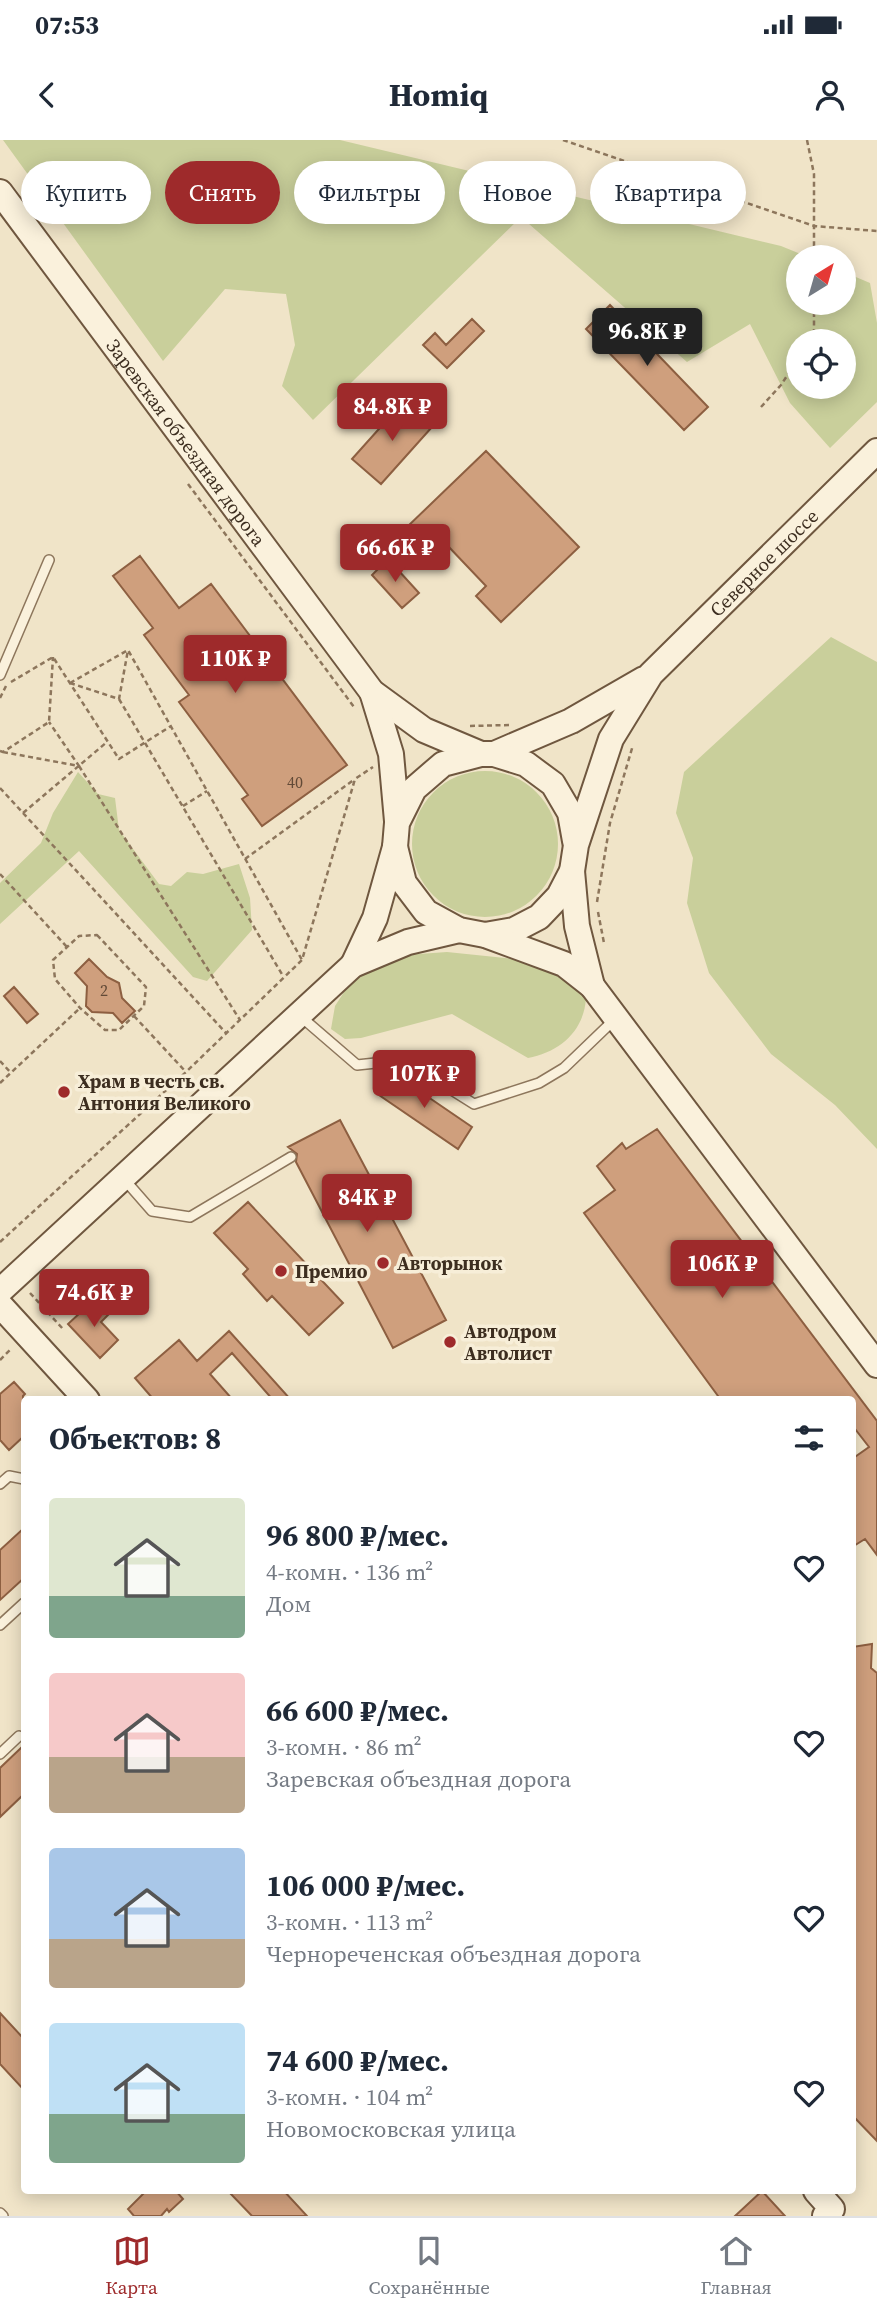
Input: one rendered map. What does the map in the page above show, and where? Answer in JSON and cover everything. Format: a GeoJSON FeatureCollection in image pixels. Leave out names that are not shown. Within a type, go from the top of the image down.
{"type":"FeatureCollection","features":[{"type":"Feature","properties":{"kind":"main road","name":"Заревская объездная дорога"},"geometry":{"type":"LineString","coordinates":[[0,192],[363,699]]}},
{"type":"Feature","properties":{"kind":"main road","name":"Северное шоссе"},"geometry":{"type":"LineString","coordinates":[[651,674],[877,451]]}},
{"type":"Feature","properties":{"kind":"main road"},"geometry":{"type":"LineString","coordinates":[[353,965],[375,918],[396,835],[414,789],[443,764],[487,754],[571,721],[651,674]]}},
{"type":"Feature","properties":{"kind":"main road"},"geometry":{"type":"LineString","coordinates":[[592,986],[577,926],[572,871],[576,845],[611,739],[651,674]]}},
{"type":"Feature","properties":{"kind":"main road"},"geometry":{"type":"LineString","coordinates":[[363,699],[424,730],[487,754],[526,764],[553,784],[570,813],[576,845]]}},
{"type":"Feature","properties":{"kind":"main road"},"geometry":{"type":"LineString","coordinates":[[363,699],[396,835],[404,883],[411,893],[426,912],[459,930],[485,934],[564,964],[592,986],[877,1365]]}},
{"type":"Feature","properties":{"kind":"main road"},"geometry":{"type":"LineString","coordinates":[[485,934],[514,930],[539,917],[559,897],[572,871]]}},
{"type":"Feature","properties":{"kind":"main road"},"geometry":{"type":"LineString","coordinates":[[0,1291],[353,965],[408,942],[459,930]]}},
{"type":"Feature","properties":{"kind":"main road"},"geometry":{"type":"LineString","coordinates":[[0,1305],[83,1396]]}},
{"type":"Feature","properties":{"kind":"lane"},"geometry":{"type":"LineString","coordinates":[[0,675],[49,560]]}},
{"type":"Feature","properties":{"kind":"lane"},"geometry":{"type":"LineString","coordinates":[[299,1015],[358,1065],[404,1060],[474,1104],[539,1083],[564,1068],[616,1018]]}},
{"type":"Feature","properties":{"kind":"lane"},"geometry":{"type":"LineString","coordinates":[[122,1178],[152,1211],[190,1217],[291,1157]]}},
{"type":"Feature","properties":{"kind":"lane"},"geometry":{"type":"LineString","coordinates":[[0,1484],[9,1476],[21,1478]]}},
{"type":"Feature","properties":{"kind":"lane"},"geometry":{"type":"LineString","coordinates":[[0,1625],[21,1606]]}},
{"type":"Feature","properties":{"kind":"lane"},"geometry":{"type":"LineString","coordinates":[[0,1754],[19,1736]]}},
{"type":"Feature","properties":{"kind":"path"},"geometry":{"type":"LineString","coordinates":[[564,140],[814,226],[877,231]]}},
{"type":"Feature","properties":{"kind":"path"},"geometry":{"type":"LineString","coordinates":[[807,140],[814,174],[814,245]]}},
{"type":"Feature","properties":{"kind":"path"},"geometry":{"type":"LineString","coordinates":[[761,407],[786,377]]}},
{"type":"Feature","properties":{"kind":"path"},"geometry":{"type":"LineString","coordinates":[[188,485],[363,699]]}},
{"type":"Feature","properties":{"kind":"path"},"geometry":{"type":"LineString","coordinates":[[69,683],[128,650]]}},
{"type":"Feature","properties":{"kind":"path"},"geometry":{"type":"LineString","coordinates":[[128,650],[120,699],[283,978]]}},
{"type":"Feature","properties":{"kind":"path"},"geometry":{"type":"LineString","coordinates":[[128,650],[302,960]]}},
{"type":"Feature","properties":{"kind":"path"},"geometry":{"type":"LineString","coordinates":[[53,657],[119,759],[171,726]]}},
{"type":"Feature","properties":{"kind":"path"},"geometry":{"type":"LineString","coordinates":[[0,698],[5,686],[53,657]]}},
{"type":"Feature","properties":{"kind":"path"},"geometry":{"type":"LineString","coordinates":[[53,657],[49,722],[240,1020]]}},
{"type":"Feature","properties":{"kind":"path"},"geometry":{"type":"LineString","coordinates":[[69,683],[120,699]]}},
{"type":"Feature","properties":{"kind":"path"},"geometry":{"type":"LineString","coordinates":[[1,752],[49,722]]}},
{"type":"Feature","properties":{"kind":"path"},"geometry":{"type":"LineString","coordinates":[[469,726],[520,723]]}},
{"type":"Feature","properties":{"kind":"path"},"geometry":{"type":"LineString","coordinates":[[604,943],[596,905],[610,823],[635,738]]}},
{"type":"Feature","properties":{"kind":"path"},"geometry":{"type":"LineString","coordinates":[[23,813],[108,742]]}},
{"type":"Feature","properties":{"kind":"path"},"geometry":{"type":"LineString","coordinates":[[1,752],[79,766]]}},
{"type":"Feature","properties":{"kind":"path"},"geometry":{"type":"LineString","coordinates":[[245,859],[378,760]]}},
{"type":"Feature","properties":{"kind":"path"},"geometry":{"type":"LineString","coordinates":[[0,1242],[186,1072],[302,960],[355,779]]}},
{"type":"Feature","properties":{"kind":"path"},"geometry":{"type":"LineString","coordinates":[[0,788],[226,1034]]}},
{"type":"Feature","properties":{"kind":"path"},"geometry":{"type":"LineString","coordinates":[[183,806],[207,791]]}},
{"type":"Feature","properties":{"kind":"path"},"geometry":{"type":"LineString","coordinates":[[0,874],[67,947]]}},
{"type":"Feature","properties":{"kind":"path"},"geometry":{"type":"LineString","coordinates":[[97,935],[146,987],[144,1006],[119,1030],[105,1030],[80,1008],[55,979],[53,960],[67,947],[79,936],[97,935]]}},
{"type":"Feature","properties":{"kind":"path"},"geometry":{"type":"LineString","coordinates":[[0,1083],[80,1008]]}},
{"type":"Feature","properties":{"kind":"path"},"geometry":{"type":"LineString","coordinates":[[134,1016],[186,1072]]}},
{"type":"Feature","properties":{"kind":"path"},"geometry":{"type":"LineString","coordinates":[[0,1061],[11,1073]]}},
{"type":"Feature","properties":{"kind":"path"},"geometry":{"type":"LineString","coordinates":[[0,1360],[10,1350]]}},
{"type":"Feature","properties":{"kind":"green space"},"geometry":{"type":"Polygon","coordinates":[[[3,140],[340,140],[427,161],[294,161],[294,224],[445,224],[445,165],[459,169],[459,224],[514,224],[313,420],[282,386],[295,345],[286,294],[225,289],[163,361],[64,224],[151,224],[151,161],[21,161],[21,165],[3,140]]]}},
{"type":"Feature","properties":{"kind":"green space"},"geometry":{"type":"Polygon","coordinates":[[[576,197],[590,200],[590,224],[689,224],[781,246],[786,248],[786,315],[856,315],[856,277],[870,283],[877,323],[877,402],[830,448],[788,399],[856,399],[856,329],[786,329],[786,395],[750,324],[687,362],[529,224],[576,224],[576,197]]]}},
{"type":"Feature","properties":{"kind":"green space"},"geometry":{"type":"Polygon","coordinates":[[[831,637],[877,662],[877,1149],[835,1105],[771,1054],[709,973],[687,903],[693,858],[676,813],[684,772],[831,637]]]}},
{"type":"Feature","properties":{"kind":"green space"},"geometry":{"type":"Polygon","coordinates":[[[485,771],[513,777],[536,793],[552,816],[558,844],[552,872],[536,895],[513,911],[485,917],[457,911],[434,895],[418,872],[412,844],[418,816],[434,793],[457,777],[485,771]]]}},
{"type":"Feature","properties":{"kind":"green space"},"geometry":{"type":"Polygon","coordinates":[[[78,772],[98,794],[115,798],[119,830],[159,884],[171,886],[187,872],[203,874],[239,864],[250,898],[252,930],[207,981],[193,977],[79,851],[0,924],[0,883],[41,843],[53,813],[78,772]]]}},
{"type":"Feature","properties":{"kind":"green space"},"geometry":{"type":"Polygon","coordinates":[[[447,952],[524,960],[562,970],[586,998],[581,1020],[560,1045],[528,1058],[452,1014],[361,1038],[345,1039],[331,1029],[335,1006],[346,989],[377,963],[405,955],[447,952]]]}},
{"type":"Feature","properties":{"kind":"building"},"geometry":{"type":"Polygon","coordinates":[[[610,305],[708,407],[684,430],[586,329],[610,305]]]}},
{"type":"Feature","properties":{"kind":"building"},"geometry":{"type":"Polygon","coordinates":[[[472,319],[484,331],[447,368],[423,345],[435,333],[446,345],[472,319]]]}},
{"type":"Feature","properties":{"kind":"building"},"geometry":{"type":"Polygon","coordinates":[[[404,401],[432,427],[381,484],[352,459],[404,401]]]}},
{"type":"Feature","properties":{"kind":"building"},"geometry":{"type":"Polygon","coordinates":[[[486,451],[579,547],[501,622],[476,596],[486,586],[446,544],[434,555],[407,527],[486,451]]]}},
{"type":"Feature","properties":{"kind":"building"},"geometry":{"type":"Polygon","coordinates":[[[140,556],[179,608],[211,584],[347,765],[262,826],[242,799],[248,795],[179,702],[189,695],[144,635],[153,628],[113,576],[140,556]]]}},
{"type":"Feature","properties":{"kind":"building"},"geometry":{"type":"Polygon","coordinates":[[[388,559],[419,593],[402,608],[372,575],[388,559]]]}},
{"type":"Feature","properties":{"kind":"building","name":"Храм в честь св. Антония Великого"},"geometry":{"type":"Polygon","coordinates":[[[89,959],[107,977],[119,983],[122,998],[135,1011],[122,1023],[113,1013],[92,1012],[86,1006],[87,986],[75,973],[89,959]]]}},
{"type":"Feature","properties":{"kind":"building"},"geometry":{"type":"Polygon","coordinates":[[[14,987],[38,1014],[27,1023],[4,996],[14,987]]]}},
{"type":"Feature","properties":{"kind":"building"},"geometry":{"type":"Polygon","coordinates":[[[390,1071],[472,1127],[458,1149],[376,1093],[390,1071]]]}},
{"type":"Feature","properties":{"kind":"building"},"geometry":{"type":"Polygon","coordinates":[[[340,1120],[446,1320],[393,1348],[296,1162],[297,1154],[288,1147],[340,1120]]]}},
{"type":"Feature","properties":{"kind":"building"},"geometry":{"type":"Polygon","coordinates":[[[657,1129],[877,1421],[877,1555],[865,1539],[856,1545],[856,1456],[869,1447],[856,1430],[856,1396],[718,1396],[584,1213],[615,1190],[597,1166],[622,1143],[626,1149],[657,1129]]]}},
{"type":"Feature","properties":{"kind":"building"},"geometry":{"type":"Polygon","coordinates":[[[248,1202],[343,1303],[309,1335],[272,1296],[267,1301],[243,1274],[248,1269],[214,1233],[248,1202]]]}},
{"type":"Feature","properties":{"kind":"building"},"geometry":{"type":"Polygon","coordinates":[[[94,1300],[108,1315],[101,1322],[118,1340],[100,1358],[68,1324],[94,1300]]]}},
{"type":"Feature","properties":{"kind":"building"},"geometry":{"type":"Polygon","coordinates":[[[229,1331],[287,1396],[270,1396],[232,1353],[210,1374],[229,1396],[151,1396],[135,1378],[179,1340],[197,1361],[229,1331]]]}},
{"type":"Feature","properties":{"kind":"building"},"geometry":{"type":"Polygon","coordinates":[[[14,1382],[25,1394],[21,1396],[21,1439],[9,1450],[0,1440],[0,1394],[14,1382]]]}},
{"type":"Feature","properties":{"kind":"building"},"geometry":{"type":"Polygon","coordinates":[[[21,1531],[21,1581],[0,1600],[0,1550],[21,1531]]]}},
{"type":"Feature","properties":{"kind":"building"},"geometry":{"type":"Polygon","coordinates":[[[872,1644],[871,1668],[877,1673],[877,2141],[856,2119],[856,1646],[872,1644]]]}},
{"type":"Feature","properties":{"kind":"building"},"geometry":{"type":"Polygon","coordinates":[[[21,1748],[21,1797],[0,1817],[0,1768],[21,1748]]]}},
{"type":"Feature","properties":{"kind":"building"},"geometry":{"type":"Polygon","coordinates":[[[0,2013],[21,2036],[21,2087],[0,2064],[0,2013]]]}},
{"type":"Feature","properties":{"kind":"building"},"geometry":{"type":"Polygon","coordinates":[[[143,2194],[179,2194],[183,2199],[161,2216],[134,2216],[128,2209],[143,2194]]]}},
{"type":"Feature","properties":{"kind":"building"},"geometry":{"type":"Polygon","coordinates":[[[231,2194],[287,2194],[307,2216],[252,2216],[231,2194]]]}},
{"type":"Feature","properties":{"kind":"building"},"geometry":{"type":"Polygon","coordinates":[[[759,2194],[765,2194],[785,2216],[735,2216],[759,2194]]]}},
{"type":"Feature","properties":{"kind":"place","name":"Храм в честь св. Антония Великого"},"geometry":{"type":"Point","coordinates":[64,1092]}},
{"type":"Feature","properties":{"kind":"place","name":"Авторынок"},"geometry":{"type":"Point","coordinates":[383,1263]}},
{"type":"Feature","properties":{"kind":"place","name":"Премио"},"geometry":{"type":"Point","coordinates":[281,1271]}},
{"type":"Feature","properties":{"kind":"place","name":"Автодром Автолист"},"geometry":{"type":"Point","coordinates":[450,1342]}}]}
